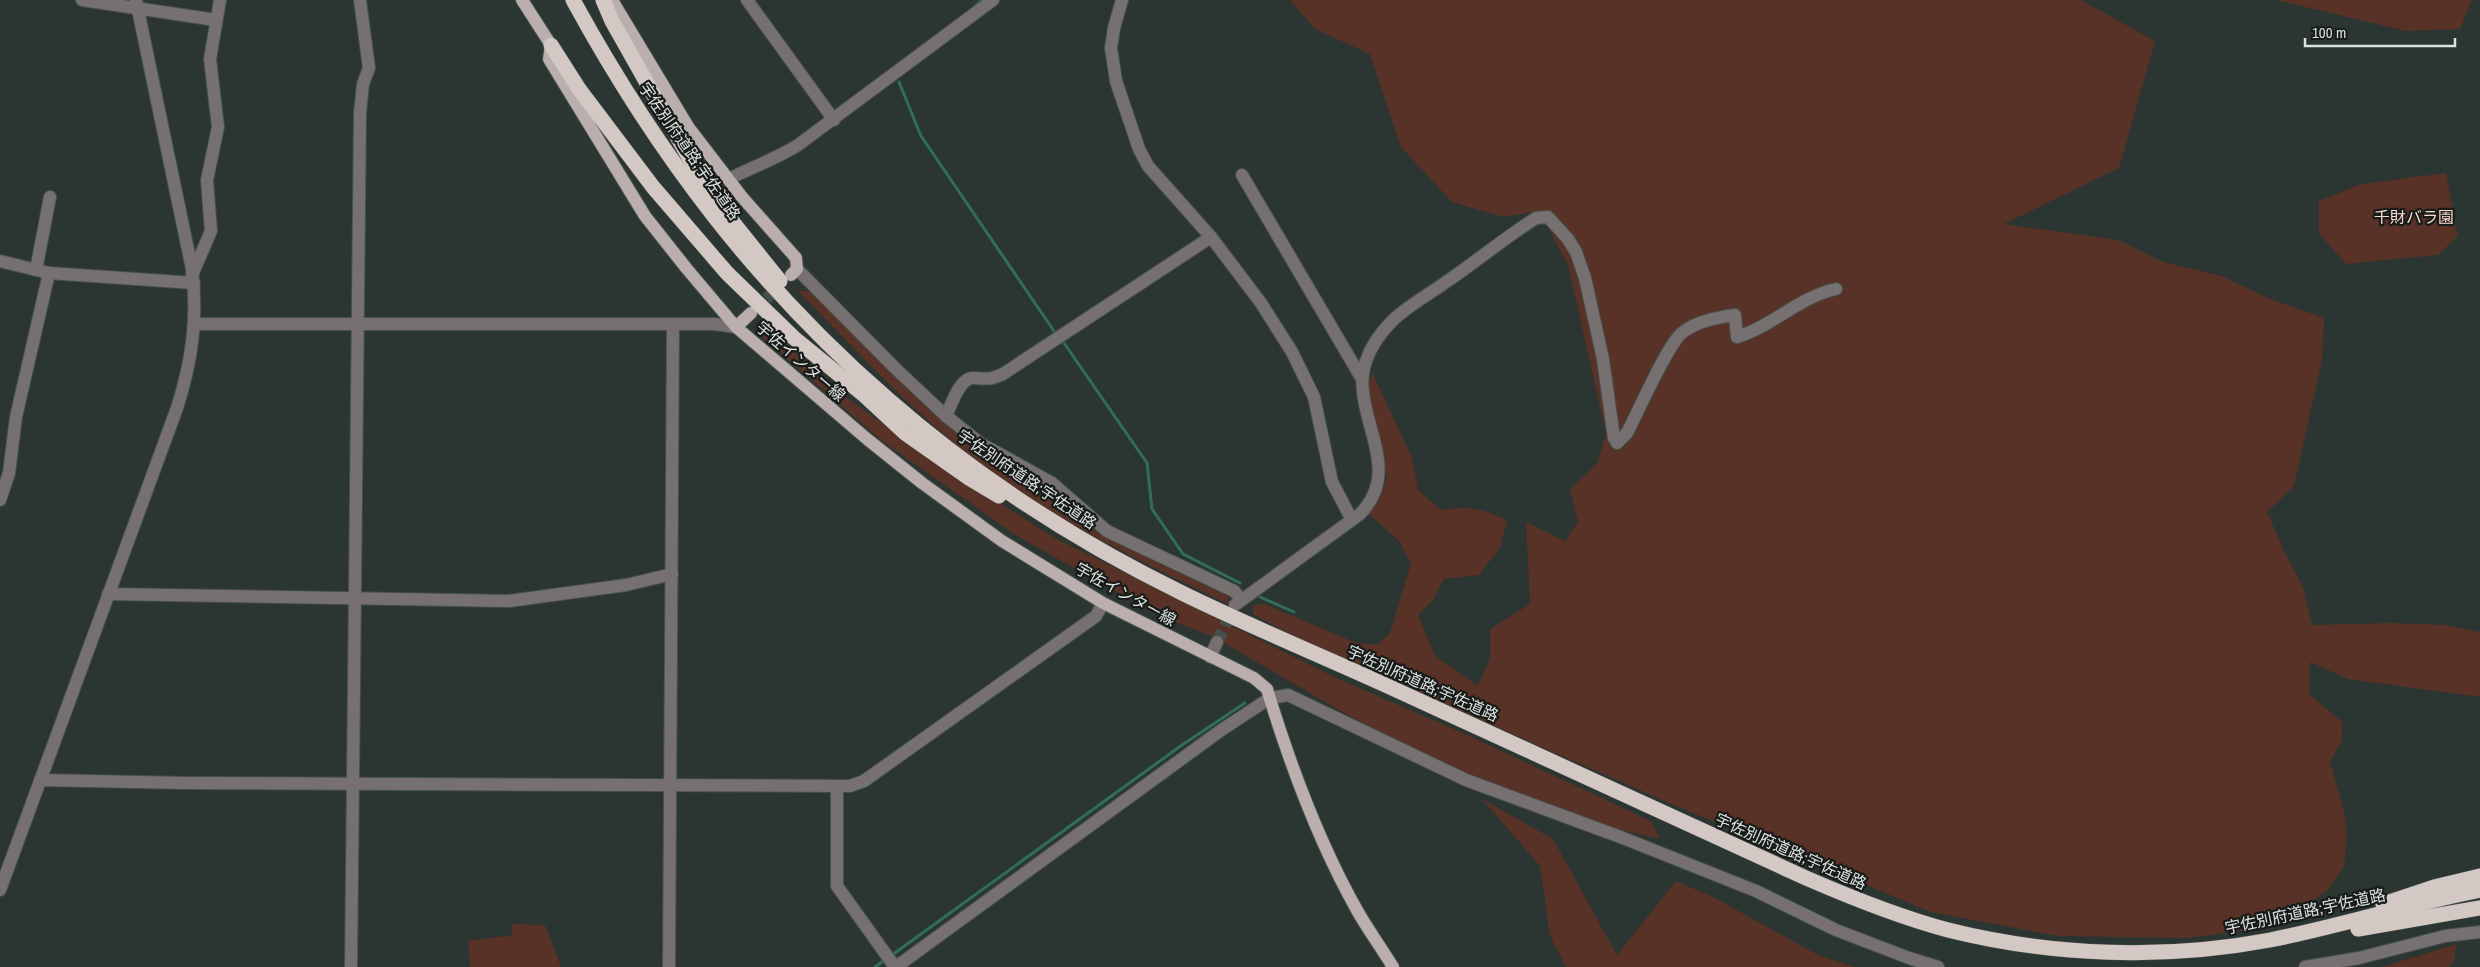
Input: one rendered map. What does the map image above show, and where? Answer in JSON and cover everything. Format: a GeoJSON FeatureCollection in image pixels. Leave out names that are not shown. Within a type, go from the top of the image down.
{"type":"FeatureCollection","features":[{"type":"Feature","properties":{"kind":"highway","name":"宇佐別府道路;宇佐道路"},"geometry":{"type":"LineString","coordinates":[[573,0],[622,86],[694,193],[789,304],[877,390],[921,426],[1022,500],[1115,557],[1182,593],[1806,878],[1898,915],[1948,930],[2054,948],[2140,952],[2189,950],[2269,940],[2480,890]]}},
{"type":"Feature","properties":{"kind":"highway"},"geometry":{"type":"LineString","coordinates":[[603,0],[612,21],[691,161],[727,215],[779,279],[789,304]]}},
{"type":"Feature","properties":{"kind":"highway"},"geometry":{"type":"LineString","coordinates":[[551,45],[579,89],[677,218],[727,273],[794,338],[905,433],[969,478],[1081,544],[1115,557]]}},
{"type":"Feature","properties":{"kind":"highway"},"geometry":{"type":"LineString","coordinates":[[2269,940],[2434,887],[2480,876]]}},
{"type":"Feature","properties":{"kind":"highway"},"geometry":{"type":"LineString","coordinates":[[2269,940],[2354,930],[2480,908]]}},
{"type":"Feature","properties":{"kind":"main road","name":"宇佐インター線"},"geometry":{"type":"LineString","coordinates":[[522,0],[551,45],[549,59],[645,216],[682,264],[736,327],[867,439],[922,483],[1002,541],[1103,603],[1254,678],[1267,689],[1310,810],[1329,853],[1358,912],[1393,967]]}},
{"type":"Feature","properties":{"kind":"main road"},"geometry":{"type":"LineString","coordinates":[[612,0],[689,128],[742,197],[796,258],[794,272]]}},
{"type":"Feature","properties":{"kind":"main road","name":"宇佐インター線"},"geometry":{"type":"LineString","coordinates":[[736,327],[751,312]]}},
{"type":"Feature","properties":{"kind":"street"},"geometry":{"type":"LineString","coordinates":[[82,0],[137,4],[216,20]]}},
{"type":"Feature","properties":{"kind":"street"},"geometry":{"type":"LineString","coordinates":[[193,279],[209,239],[212,226],[207,185],[218,136],[210,59],[220,0]]}},
{"type":"Feature","properties":{"kind":"street"},"geometry":{"type":"LineString","coordinates":[[351,967],[361,103],[363,84],[369,68],[360,0]]}},
{"type":"Feature","properties":{"kind":"street"},"geometry":{"type":"LineString","coordinates":[[747,0],[834,120]]}},
{"type":"Feature","properties":{"kind":"street"},"geometry":{"type":"LineString","coordinates":[[729,179],[775,159],[834,120],[993,0]]}},
{"type":"Feature","properties":{"kind":"street"},"geometry":{"type":"LineString","coordinates":[[1122,0],[1114,28],[1111,48],[1116,81],[1139,149],[1148,166],[1211,237],[1280,331],[1306,378],[1320,416],[1332,482],[1352,520]]}},
{"type":"Feature","properties":{"kind":"street"},"geometry":{"type":"LineString","coordinates":[[0,890],[184,384],[192,350],[194,324],[193,279],[137,4]]}},
{"type":"Feature","properties":{"kind":"street"},"geometry":{"type":"LineString","coordinates":[[794,272],[946,416],[980,443],[1052,483],[1107,531],[1226,586],[1234,591],[1238,602],[1352,520],[1367,506],[1374,495],[1379,474],[1362,379],[1242,175]]}},
{"type":"Feature","properties":{"kind":"street"},"geometry":{"type":"LineString","coordinates":[[36,270],[50,197]]}},
{"type":"Feature","properties":{"kind":"street"},"geometry":{"type":"LineString","coordinates":[[1362,379],[1371,350],[1394,320],[1536,218],[1548,217],[1576,252],[1585,278],[1603,359],[1614,438],[1617,443],[1627,433],[1667,354],[1683,332],[1722,317],[1734,316],[1737,337],[1758,328],[1807,299],[1836,289]]}},
{"type":"Feature","properties":{"kind":"street"},"geometry":{"type":"LineString","coordinates":[[946,416],[964,382],[971,378],[989,380],[1003,374],[1211,237]]}},
{"type":"Feature","properties":{"kind":"street"},"geometry":{"type":"LineString","coordinates":[[0,261],[49,273],[193,279]]}},
{"type":"Feature","properties":{"kind":"street"},"geometry":{"type":"LineString","coordinates":[[0,500],[4,472],[49,273]]}},
{"type":"Feature","properties":{"kind":"street"},"geometry":{"type":"LineString","coordinates":[[194,324],[673,326],[714,324],[736,327]]}},
{"type":"Feature","properties":{"kind":"street"},"geometry":{"type":"LineString","coordinates":[[669,967],[673,326]]}},
{"type":"Feature","properties":{"kind":"street"},"geometry":{"type":"LineString","coordinates":[[108,594],[522,600],[626,585],[672,574]]}},
{"type":"Feature","properties":{"kind":"street"},"geometry":{"type":"LineString","coordinates":[[40,780],[353,784],[850,786],[864,781],[1096,616],[1103,603]]}},
{"type":"Feature","properties":{"kind":"street"},"geometry":{"type":"LineString","coordinates":[[1210,657],[1217,642]]}},
{"type":"Feature","properties":{"kind":"street"},"geometry":{"type":"LineString","coordinates":[[837,787],[837,886],[896,967],[1220,731],[1270,698],[1288,695],[1466,780],[1623,838],[1756,892],[1836,930],[1938,967]]}},
{"type":"Feature","properties":{"kind":"street"},"geometry":{"type":"LineString","coordinates":[[2305,967],[2359,958],[2445,936],[2480,932]]}},
{"type":"Feature","properties":{"kind":"green space"},"geometry":{"type":"Polygon","coordinates":[[[1290,0],[2081,0],[2155,41],[2119,168],[2004,224],[2119,240],[2163,262],[2222,276],[2270,299],[2324,318],[2322,360],[2294,486],[2267,512],[2284,551],[2303,587],[2312,625],[2391,623],[2445,625],[2480,632],[2480,697],[2348,679],[2310,662],[2309,694],[2342,722],[2342,740],[2330,762],[2343,808],[2347,833],[2344,867],[2327,891],[2276,926],[2187,938],[2058,936],[1931,912],[1669,803],[1304,641],[1254,615],[1252,605],[1265,604],[1354,642],[1377,645],[1390,633],[1411,563],[1399,541],[1369,514],[1387,479],[1368,389],[1372,372],[1412,458],[1418,490],[1441,510],[1475,509],[1507,520],[1500,548],[1479,575],[1444,579],[1433,600],[1418,615],[1435,656],[1478,686],[1490,659],[1490,629],[1530,604],[1526,522],[1565,541],[1578,522],[1570,489],[1597,464],[1606,433],[1568,265],[1539,211],[1503,217],[1452,202],[1401,147],[1370,54],[1315,29],[1290,0]]]}},
{"type":"Feature","properties":{"kind":"green space"},"geometry":{"type":"Polygon","coordinates":[[[2277,0],[2472,0],[2460,29],[2406,31],[2277,0]]]}},
{"type":"Feature","properties":{"kind":"green space","name":"千財バラ園"},"geometry":{"type":"Polygon","coordinates":[[[2446,173],[2458,236],[2438,255],[2346,264],[2319,233],[2319,201],[2361,184],[2446,173]]]}},
{"type":"Feature","properties":{"kind":"green space"},"geometry":{"type":"Polygon","coordinates":[[[797,290],[811,292],[889,369],[980,451],[1096,531],[1199,577],[1229,594],[1228,604],[1093,536],[996,476],[922,415],[797,290]]]}},
{"type":"Feature","properties":{"kind":"green space"},"geometry":{"type":"Polygon","coordinates":[[[762,323],[846,397],[931,459],[1053,537],[1336,678],[1463,733],[1651,821],[1660,839],[1528,808],[1389,739],[1212,636],[1162,617],[1015,535],[881,440],[763,338],[762,323]]]}},
{"type":"Feature","properties":{"kind":"green space"},"geometry":{"type":"Polygon","coordinates":[[[1482,799],[1553,839],[1617,955],[1676,881],[1715,898],[1818,955],[1855,967],[1566,967],[1550,936],[1540,866],[1482,799]]]}},
{"type":"Feature","properties":{"kind":"green space"},"geometry":{"type":"Polygon","coordinates":[[[511,924],[545,925],[561,967],[470,967],[468,941],[512,935],[511,924]]]}},
{"type":"Feature","properties":{"kind":"green space"},"geometry":{"type":"Polygon","coordinates":[[[2457,944],[2454,960],[2449,967],[2382,967],[2457,944]]]}},
{"type":"Feature","properties":{"kind":"waterway"},"geometry":{"type":"LineString","coordinates":[[975,6],[982,0]]}},
{"type":"Feature","properties":{"kind":"waterway"},"geometry":{"type":"LineString","coordinates":[[899,82],[921,136],[1056,334]]}},
{"type":"Feature","properties":{"kind":"waterway"},"geometry":{"type":"LineString","coordinates":[[1064,343],[1147,463],[1152,509],[1183,554],[1240,583]]}},
{"type":"Feature","properties":{"kind":"waterway"},"geometry":{"type":"LineString","coordinates":[[1260,597],[1294,612]]}},
{"type":"Feature","properties":{"kind":"waterway"},"geometry":{"type":"LineString","coordinates":[[892,955],[1182,745],[1245,703]]}},
{"type":"Feature","properties":{"kind":"waterway"},"geometry":{"type":"LineString","coordinates":[[875,967],[886,959]]}},
{"type":"Feature","properties":{"kind":"tunnel"},"geometry":{"type":"LineString","coordinates":[[753,311],[782,284]]}},
{"type":"Feature","properties":{"kind":"tunnel"},"geometry":{"type":"LineString","coordinates":[[1217,642],[1234,607]]}}]}
